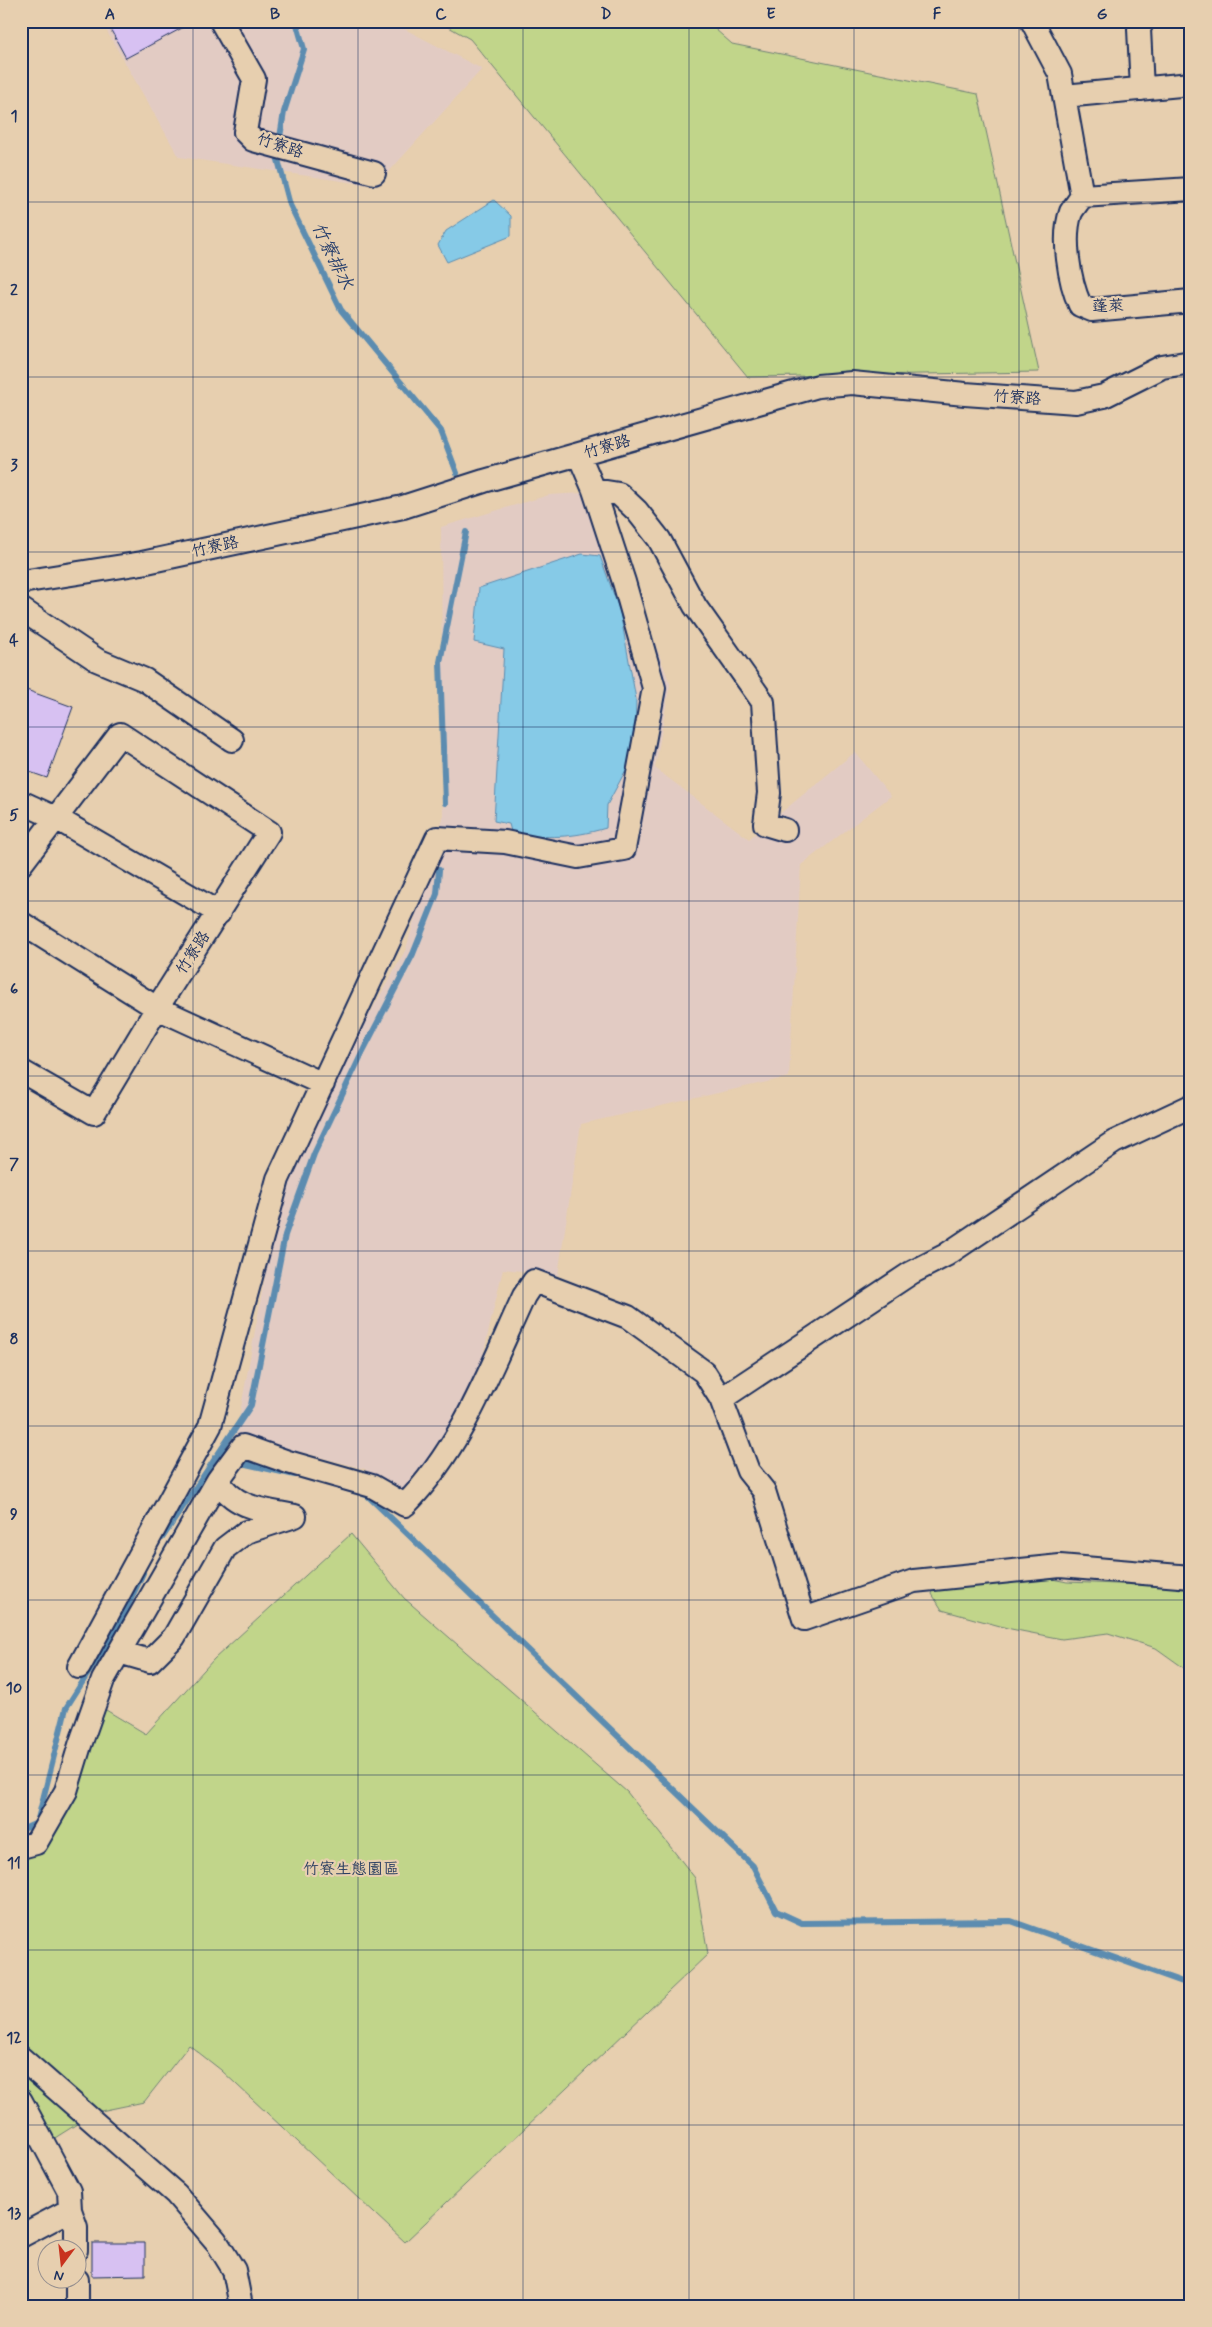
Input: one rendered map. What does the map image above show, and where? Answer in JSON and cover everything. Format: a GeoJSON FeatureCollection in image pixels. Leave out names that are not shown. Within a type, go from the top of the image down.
{"type":"FeatureCollection","features":[{"type":"Feature","properties":{"kind":"street","name":"竹寮路"},"geometry":{"type":"LineString","coordinates":[[222,21],[254,78],[245,132],[253,140],[374,173]]}},
{"type":"Feature","properties":{"kind":"street"},"geometry":{"type":"LineString","coordinates":[[1032,21],[1060,74],[1082,196],[1191,189]]}},
{"type":"Feature","properties":{"kind":"street"},"geometry":{"type":"LineString","coordinates":[[1142,89],[1139,29],[1143,21]]}},
{"type":"Feature","properties":{"kind":"street"},"geometry":{"type":"LineString","coordinates":[[1064,96],[1191,84]]}},
{"type":"Feature","properties":{"kind":"street","name":"蓬萊"},"geometry":{"type":"LineString","coordinates":[[1082,196],[1072,212],[1067,233],[1072,288],[1080,305],[1092,310],[1191,301]]}},
{"type":"Feature","properties":{"kind":"street","name":"竹寮路"},"geometry":{"type":"LineString","coordinates":[[21,582],[142,563],[403,507],[484,481],[818,386],[852,383],[1076,402],[1104,396],[1162,367],[1191,362]]}},
{"type":"Feature","properties":{"kind":"street"},"geometry":{"type":"LineString","coordinates":[[79,1667],[210,1426],[278,1179],[437,838],[506,842],[578,857],[624,849],[654,688],[624,582],[594,490],[579,455]]}},
{"type":"Feature","properties":{"kind":"street"},"geometry":{"type":"LineString","coordinates":[[594,490],[619,494],[653,532],[695,606],[763,702],[769,793],[765,824],[785,830]]}},
{"type":"Feature","properties":{"kind":"street"},"geometry":{"type":"LineString","coordinates":[[21,609],[97,660],[145,680],[232,740]]}},
{"type":"Feature","properties":{"kind":"street","name":"竹寮路"},"geometry":{"type":"LineString","coordinates":[[21,864],[120,734],[269,832],[157,1008],[94,1113],[21,1071]]}},
{"type":"Feature","properties":{"kind":"street"},"geometry":{"type":"LineString","coordinates":[[21,802],[56,818],[219,913]]}},
{"type":"Feature","properties":{"kind":"street"},"geometry":{"type":"LineString","coordinates":[[21,923],[157,1008],[323,1084]]}},
{"type":"Feature","properties":{"kind":"street"},"geometry":{"type":"LineString","coordinates":[[721,1399],[911,1273],[946,1255],[1114,1142],[1191,1106]]}},
{"type":"Feature","properties":{"kind":"street"},"geometry":{"type":"LineString","coordinates":[[21,1847],[36,1843],[66,1791],[103,1680],[218,1480],[243,1446],[288,1462],[372,1486],[405,1505],[440,1465],[462,1430],[524,1296],[534,1281],[628,1317],[704,1372],[721,1399],[748,1471],[764,1492],[804,1620],[914,1581],[1060,1566],[1191,1578]]}},
{"type":"Feature","properties":{"kind":"street"},"geometry":{"type":"LineString","coordinates":[[119,1652],[150,1661],[174,1637],[225,1548],[246,1532],[295,1516],[251,1508],[225,1493],[218,1480]]}},
{"type":"Feature","properties":{"kind":"street"},"geometry":{"type":"LineString","coordinates":[[21,2058],[176,2194],[216,2241],[234,2270],[241,2306]]}},
{"type":"Feature","properties":{"kind":"street"},"geometry":{"type":"LineString","coordinates":[[21,2101],[69,2191],[70,2210],[76,2227],[76,2240]]}},
{"type":"Feature","properties":{"kind":"street"},"geometry":{"type":"LineString","coordinates":[[21,2236],[70,2210]]}},
{"type":"Feature","properties":{"kind":"street"},"geometry":{"type":"LineString","coordinates":[[77,2290],[77,2306]]}},
{"type":"Feature","properties":{"kind":"shaded area"},"geometry":{"type":"Polygon","coordinates":[[[101,21],[389,21],[482,69],[376,186],[179,157],[101,21]]]}},
{"type":"Feature","properties":{"kind":"shaded area"},"geometry":{"type":"Polygon","coordinates":[[[599,492],[670,684],[655,768],[749,839],[855,752],[891,796],[801,865],[789,1077],[581,1124],[558,1275],[503,1269],[469,1415],[397,1505],[365,1469],[236,1435],[285,1166],[406,949],[443,819],[441,527],[549,495],[599,492]]]}},
{"type":"Feature","properties":{"kind":"green space"},"geometry":{"type":"Polygon","coordinates":[[[438,21],[706,21],[732,44],[978,94],[1039,372],[748,377],[470,39],[438,21]]]}},
{"type":"Feature","properties":{"kind":"green space","name":"竹寮生態園區"},"geometry":{"type":"Polygon","coordinates":[[[351,1534],[404,1598],[627,1792],[695,1878],[708,1954],[405,2242],[221,2070],[189,2045],[144,2102],[96,2112],[39,2148],[21,2116],[21,1847],[101,1707],[146,1734],[214,1659],[351,1534]]]}},
{"type":"Feature","properties":{"kind":"green space"},"geometry":{"type":"Polygon","coordinates":[[[998,1568],[1067,1582],[1191,1587],[1191,1673],[1156,1648],[1108,1633],[1062,1639],[1011,1629],[942,1610],[932,1594],[938,1578],[998,1568]]]}},
{"type":"Feature","properties":{"kind":"water"},"geometry":{"type":"Polygon","coordinates":[[[494,200],[511,216],[511,236],[447,262],[438,245],[446,231],[494,200]]]}},
{"type":"Feature","properties":{"kind":"water"},"geometry":{"type":"Polygon","coordinates":[[[582,554],[600,556],[620,612],[636,699],[635,736],[628,766],[607,805],[606,828],[581,834],[559,836],[512,835],[509,824],[494,821],[504,649],[474,642],[479,588],[582,554]]]}},
{"type":"Feature","properties":{"kind":"building"},"geometry":{"type":"Polygon","coordinates":[[[106,21],[195,21],[126,58],[106,21]]]}},
{"type":"Feature","properties":{"kind":"building"},"geometry":{"type":"Polygon","coordinates":[[[21,688],[73,707],[47,778],[21,769],[21,688]]]}},
{"type":"Feature","properties":{"kind":"building"},"geometry":{"type":"Polygon","coordinates":[[[92,2243],[145,2243],[145,2275],[92,2276],[92,2243]]]}},
{"type":"Feature","properties":{"kind":"waterway","name":"竹寮排水"},"geometry":{"type":"LineString","coordinates":[[296,21],[304,49],[284,112],[277,156],[290,205],[341,310],[441,431],[457,473]]}},
{"type":"Feature","properties":{"kind":"waterway"},"geometry":{"type":"LineString","coordinates":[[445,803],[440,662],[466,532]]}},
{"type":"Feature","properties":{"kind":"waterway"},"geometry":{"type":"LineString","coordinates":[[162,1538],[251,1405],[285,1235],[314,1154],[364,1049],[413,954],[437,894],[439,870]]}},
{"type":"Feature","properties":{"kind":"waterway"},"geometry":{"type":"LineString","coordinates":[[215,1457],[227,1460]]}},
{"type":"Feature","properties":{"kind":"waterway"},"geometry":{"type":"LineString","coordinates":[[237,1462],[295,1475]]}},
{"type":"Feature","properties":{"kind":"waterway"},"geometry":{"type":"LineString","coordinates":[[363,1494],[367,1495],[753,1866],[776,1911],[802,1923],[1011,1921],[1191,1985]]}},
{"type":"Feature","properties":{"kind":"waterway"},"geometry":{"type":"LineString","coordinates":[[21,1830],[37,1823],[66,1708],[118,1626],[143,1573]]}}]}
